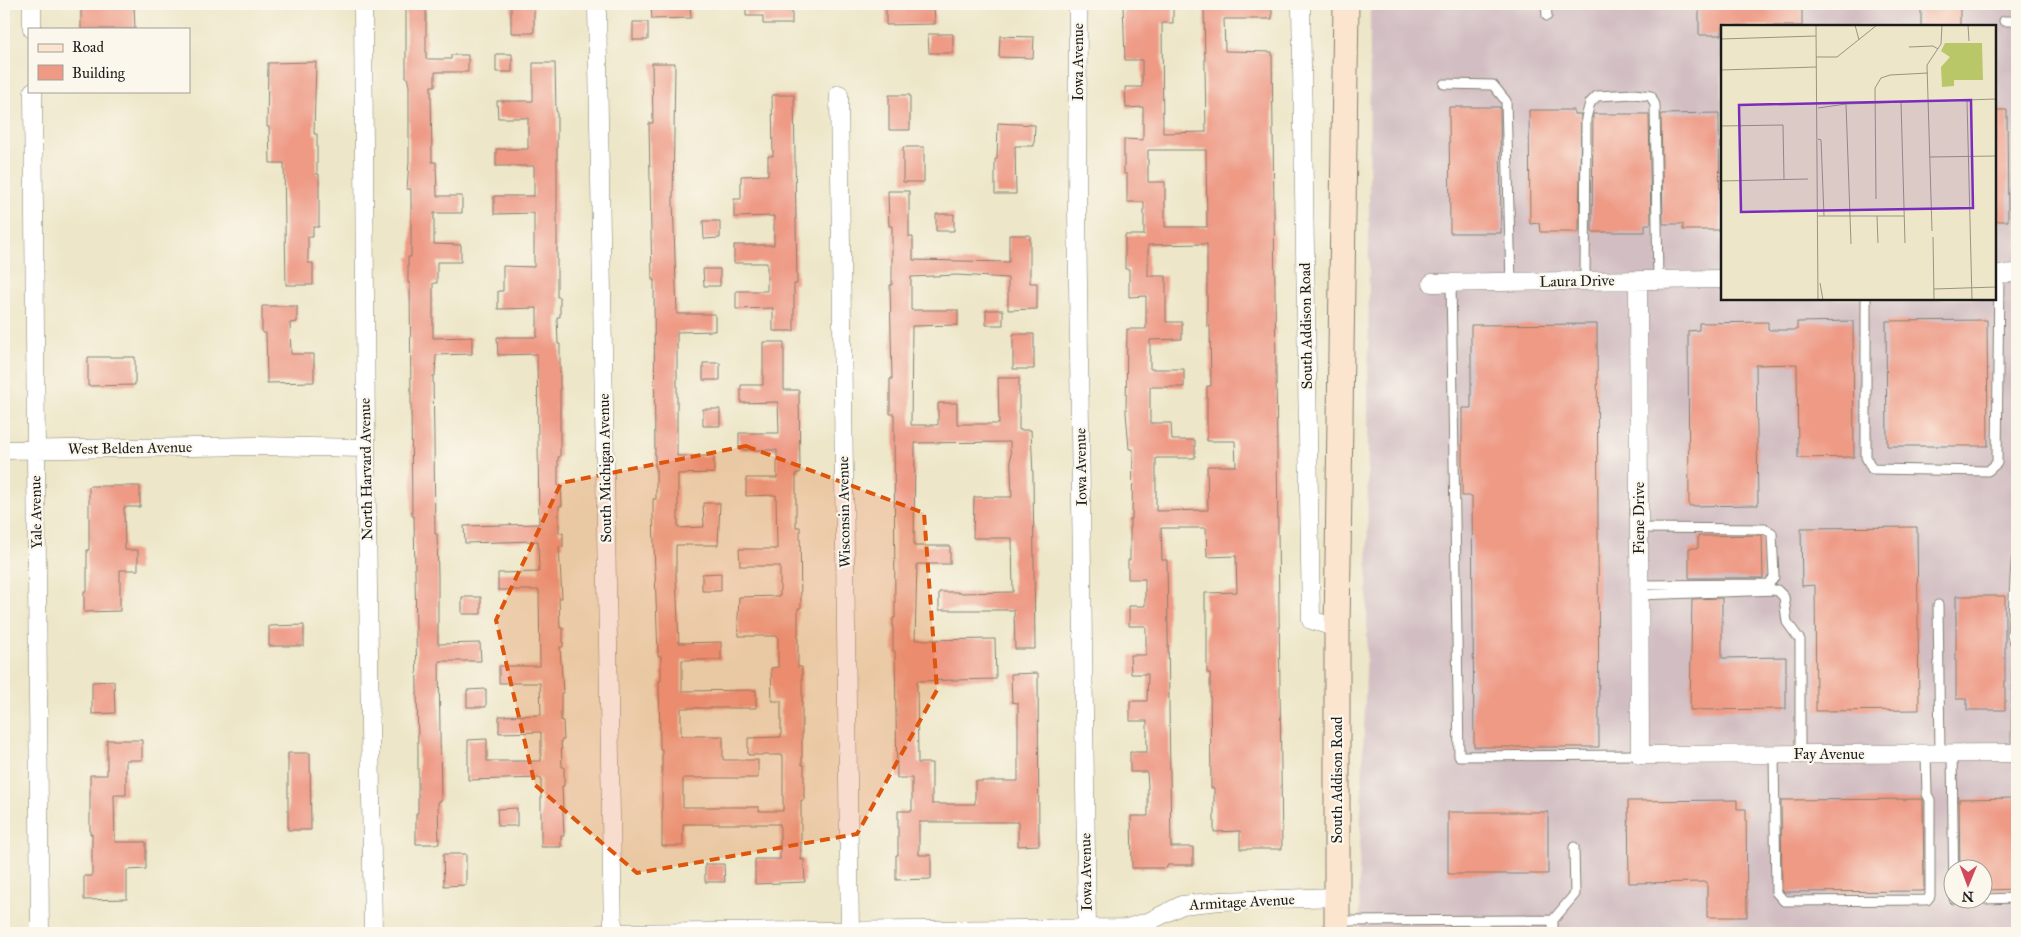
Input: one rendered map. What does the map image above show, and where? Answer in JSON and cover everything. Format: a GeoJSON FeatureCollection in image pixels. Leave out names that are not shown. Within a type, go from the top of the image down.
{"type":"FeatureCollection","features":[{"type":"Feature","properties":{"kind":"street"},"geometry":{"type":"LineString","coordinates":[[32,4],[32,28]]}},
{"type":"Feature","properties":{"kind":"street","name":"North Harvard Avenue"},"geometry":{"type":"LineString","coordinates":[[363,4],[366,448],[373,933]]}},
{"type":"Feature","properties":{"kind":"street","name":"South Michigan Avenue"},"geometry":{"type":"LineString","coordinates":[[597,4],[613,933]]}},
{"type":"Feature","properties":{"kind":"street","name":"Iowa Avenue"},"geometry":{"type":"LineString","coordinates":[[1078,4],[1077,211],[1087,930]]}},
{"type":"Feature","properties":{"kind":"street","name":"South Addison Road"},"geometry":{"type":"LineString","coordinates":[[1302,4],[1310,620],[1337,628]]}},
{"type":"Feature","properties":{"kind":"street","name":"South Addison Road"},"geometry":{"type":"LineString","coordinates":[[1337,917],[1337,628],[1346,4]]}},
{"type":"Feature","properties":{"kind":"street","name":"Yale Avenue"},"geometry":{"type":"LineString","coordinates":[[33,92],[40,933]]}},
{"type":"Feature","properties":{"kind":"street","name":"Wisconsin Avenue"},"geometry":{"type":"LineString","coordinates":[[839,94],[850,932]]}},
{"type":"Feature","properties":{"kind":"street"},"geometry":{"type":"LineString","coordinates":[[1997,274],[2017,273]]}},
{"type":"Feature","properties":{"kind":"street","name":"Laura Drive"},"geometry":{"type":"LineString","coordinates":[[1432,283],[1721,279]]}},
{"type":"Feature","properties":{"kind":"street","name":"Fiene Drive"},"geometry":{"type":"LineString","coordinates":[[1638,281],[1640,755]]}},
{"type":"Feature","properties":{"kind":"street","name":"West Belden Avenue"},"geometry":{"type":"LineString","coordinates":[[4,450],[256,446],[366,448]]}},
{"type":"Feature","properties":{"kind":"street","name":"Fay Avenue"},"geometry":{"type":"LineString","coordinates":[[1640,755],[2017,753]]}},
{"type":"Feature","properties":{"kind":"street","name":"Armitage Avenue"},"geometry":{"type":"LineString","coordinates":[[601,933],[1087,930],[1134,926],[1148,922],[1182,905],[1220,901],[1337,917]]}},
{"type":"Feature","properties":{"kind":"lane"},"geometry":{"type":"LineString","coordinates":[[1546,4],[1547,16]]}},
{"type":"Feature","properties":{"kind":"lane"},"geometry":{"type":"LineString","coordinates":[[2004,21],[2017,21]]}},
{"type":"Feature","properties":{"kind":"lane"},"geometry":{"type":"LineString","coordinates":[[1444,84],[1493,85],[1506,101],[1511,282]]}},
{"type":"Feature","properties":{"kind":"lane"},"geometry":{"type":"LineString","coordinates":[[1585,281],[1586,118],[1588,110],[1590,103],[1598,96],[1634,94],[1651,96],[1656,105],[1658,280]]}},
{"type":"Feature","properties":{"kind":"lane"},"geometry":{"type":"LineString","coordinates":[[1866,300],[1866,458],[1872,469],[1988,471],[1997,463],[1997,274]]}},
{"type":"Feature","properties":{"kind":"lane"},"geometry":{"type":"LineString","coordinates":[[1451,283],[1459,756],[1640,755]]}},
{"type":"Feature","properties":{"kind":"lane"},"geometry":{"type":"LineString","coordinates":[[1639,528],[1765,529],[1772,533],[1774,577],[1769,584],[1639,590]]}},
{"type":"Feature","properties":{"kind":"lane"},"geometry":{"type":"LineString","coordinates":[[2017,558],[2012,636],[2017,646]]}},
{"type":"Feature","properties":{"kind":"lane"},"geometry":{"type":"LineString","coordinates":[[1639,590],[1777,590],[1784,597],[1787,622],[1800,640],[1800,754]]}},
{"type":"Feature","properties":{"kind":"lane"},"geometry":{"type":"LineString","coordinates":[[1938,606],[1940,753],[1950,860]]}},
{"type":"Feature","properties":{"kind":"lane"},"geometry":{"type":"LineString","coordinates":[[2017,668],[2017,753]]}},
{"type":"Feature","properties":{"kind":"lane"},"geometry":{"type":"LineString","coordinates":[[1774,754],[1776,892],[1784,901],[1928,900],[1930,896],[1930,800],[1927,794],[1940,753]]}},
{"type":"Feature","properties":{"kind":"lane"},"geometry":{"type":"LineString","coordinates":[[1553,933],[1553,920],[1575,894],[1574,847]]}},
{"type":"Feature","properties":{"kind":"lane"},"geometry":{"type":"LineString","coordinates":[[1994,898],[2017,898]]}},
{"type":"Feature","properties":{"kind":"lane"},"geometry":{"type":"LineString","coordinates":[[1337,917],[1553,920]]}},
{"type":"Feature","properties":{"kind":"highlighted area"},"geometry":{"type":"Polygon","coordinates":[[[746,446],[924,513],[937,690],[857,834],[637,873],[535,785],[496,620],[561,483],[746,446]]]}},
{"type":"Feature","properties":{"kind":"shaded area"},"geometry":{"type":"Polygon","coordinates":[[[1370,4],[2017,4],[2017,933],[1360,933],[1359,874],[1367,641],[1370,4]]]}},
{"type":"Feature","properties":{"kind":"building"},"geometry":{"type":"Polygon","coordinates":[[[81,4],[134,4],[135,28],[81,28],[81,4]]]}},
{"type":"Feature","properties":{"kind":"building"},"geometry":{"type":"Polygon","coordinates":[[[406,4],[426,4],[426,59],[451,59],[451,55],[468,55],[468,72],[435,72],[435,86],[431,86],[432,162],[436,162],[437,196],[462,196],[462,213],[434,213],[434,244],[461,245],[461,262],[437,262],[437,283],[433,283],[433,338],[472,337],[472,354],[436,355],[435,376],[433,376],[438,644],[480,643],[481,661],[439,661],[441,801],[438,801],[439,844],[416,844],[418,748],[414,516],[412,516],[410,283],[408,283],[408,257],[411,257],[411,189],[407,189],[409,86],[406,77],[406,4]]]}},
{"type":"Feature","properties":{"kind":"building"},"geometry":{"type":"Polygon","coordinates":[[[511,4],[534,4],[534,33],[511,33],[511,4]]]}},
{"type":"Feature","properties":{"kind":"building"},"geometry":{"type":"Polygon","coordinates":[[[657,4],[690,4],[691,18],[652,19],[651,6],[657,7],[657,4]]]}},
{"type":"Feature","properties":{"kind":"building"},"geometry":{"type":"Polygon","coordinates":[[[746,4],[792,4],[792,24],[763,24],[763,16],[746,16],[746,4]]]}},
{"type":"Feature","properties":{"kind":"building"},"geometry":{"type":"Polygon","coordinates":[[[886,4],[934,4],[935,24],[886,25],[886,4]]]}},
{"type":"Feature","properties":{"kind":"building"},"geometry":{"type":"Polygon","coordinates":[[[1123,4],[1173,4],[1173,23],[1162,23],[1163,133],[1206,132],[1204,4],[1272,4],[1272,19],[1224,19],[1225,51],[1272,52],[1282,849],[1240,849],[1240,831],[1214,832],[1214,788],[1211,788],[1210,673],[1207,673],[1207,611],[1205,611],[1205,593],[1237,592],[1236,556],[1207,557],[1206,528],[1161,528],[1162,560],[1167,560],[1171,847],[1193,847],[1193,865],[1167,865],[1167,868],[1132,868],[1131,816],[1148,816],[1148,787],[1147,772],[1130,772],[1130,752],[1147,752],[1147,721],[1130,721],[1130,701],[1147,701],[1148,674],[1131,674],[1130,655],[1146,655],[1146,626],[1129,626],[1129,606],[1145,606],[1145,579],[1128,579],[1130,519],[1132,519],[1133,449],[1129,449],[1126,412],[1127,329],[1146,329],[1146,296],[1129,297],[1129,269],[1125,269],[1125,235],[1144,235],[1144,202],[1127,202],[1127,174],[1124,174],[1124,139],[1143,140],[1143,107],[1126,108],[1125,87],[1142,87],[1142,60],[1125,60],[1123,4]],[[1148,150],[1148,182],[1165,182],[1165,227],[1207,227],[1206,150],[1148,150]],[[1207,244],[1148,245],[1148,276],[1166,276],[1166,322],[1182,322],[1182,339],[1150,340],[1150,369],[1184,369],[1184,387],[1150,387],[1150,423],[1171,423],[1172,440],[1195,440],[1195,458],[1156,458],[1156,511],[1208,510],[1207,466],[1236,466],[1235,441],[1207,441],[1207,386],[1211,386],[1210,326],[1207,326],[1207,244]]]}},
{"type":"Feature","properties":{"kind":"building"},"geometry":{"type":"Polygon","coordinates":[[[1699,4],[1802,4],[1802,25],[1721,25],[1721,35],[1699,35],[1699,4]]]}},
{"type":"Feature","properties":{"kind":"building"},"geometry":{"type":"Polygon","coordinates":[[[1921,4],[1960,4],[1960,25],[1921,25],[1921,4]]]}},
{"type":"Feature","properties":{"kind":"building"},"geometry":{"type":"Polygon","coordinates":[[[633,22],[648,22],[648,40],[633,40],[633,22]]]}},
{"type":"Feature","properties":{"kind":"building"},"geometry":{"type":"Polygon","coordinates":[[[928,34],[953,34],[953,53],[929,53],[928,34]]]}},
{"type":"Feature","properties":{"kind":"building"},"geometry":{"type":"Polygon","coordinates":[[[1000,36],[1034,37],[1033,58],[999,57],[1000,36]]]}},
{"type":"Feature","properties":{"kind":"building"},"geometry":{"type":"Polygon","coordinates":[[[496,54],[512,54],[512,72],[496,72],[496,54]]]}},
{"type":"Feature","properties":{"kind":"building"},"geometry":{"type":"Polygon","coordinates":[[[316,62],[314,134],[317,134],[319,227],[313,227],[313,237],[308,237],[308,263],[313,263],[313,285],[286,285],[284,163],[270,163],[269,127],[267,127],[268,63],[316,62]]]}},
{"type":"Feature","properties":{"kind":"building"},"geometry":{"type":"Polygon","coordinates":[[[533,63],[555,63],[557,111],[557,297],[560,297],[560,317],[557,317],[558,344],[560,344],[560,457],[558,457],[558,486],[561,486],[562,506],[559,506],[559,533],[563,533],[563,547],[559,547],[562,598],[559,598],[560,628],[563,628],[563,647],[560,647],[563,693],[561,693],[561,721],[563,721],[564,740],[561,740],[562,767],[564,767],[564,786],[562,786],[564,836],[561,836],[561,847],[541,847],[541,778],[468,780],[468,740],[487,739],[487,761],[541,761],[541,732],[499,733],[499,716],[541,715],[540,683],[499,683],[499,666],[540,666],[539,590],[498,590],[498,573],[539,572],[538,541],[465,543],[464,526],[539,524],[537,354],[498,355],[497,337],[537,337],[537,308],[498,309],[498,291],[503,291],[503,266],[534,267],[534,213],[494,214],[494,196],[534,196],[534,166],[496,166],[496,149],[528,149],[528,118],[498,118],[497,101],[533,101],[533,63]]]}},
{"type":"Feature","properties":{"kind":"building"},"geometry":{"type":"Polygon","coordinates":[[[652,63],[675,63],[673,201],[677,314],[715,314],[715,331],[677,332],[677,456],[714,456],[714,473],[678,474],[678,528],[704,527],[703,503],[720,503],[718,545],[676,545],[679,643],[721,642],[721,660],[682,660],[682,691],[756,690],[756,708],[681,708],[681,736],[723,736],[723,760],[758,760],[758,778],[683,778],[683,807],[759,807],[759,811],[783,811],[783,755],[748,755],[748,738],[781,737],[781,701],[772,701],[771,668],[778,667],[778,636],[739,636],[738,619],[739,597],[780,596],[780,566],[740,566],[739,549],[777,549],[776,495],[746,496],[746,478],[777,478],[777,450],[739,450],[739,433],[779,433],[778,402],[741,403],[741,385],[763,385],[763,342],[784,342],[784,390],[799,390],[800,473],[796,473],[796,527],[800,527],[801,608],[798,608],[798,667],[802,667],[804,800],[801,800],[801,860],[804,859],[805,882],[755,884],[755,859],[780,859],[780,824],[683,824],[683,846],[662,846],[662,749],[660,749],[659,681],[661,681],[661,656],[658,656],[653,515],[653,499],[656,499],[656,467],[654,280],[652,280],[649,123],[653,123],[652,63]]]}},
{"type":"Feature","properties":{"kind":"building"},"geometry":{"type":"Polygon","coordinates":[[[772,95],[794,95],[797,284],[794,284],[794,331],[773,331],[773,308],[736,309],[736,291],[767,291],[767,263],[734,263],[734,245],[774,245],[774,216],[734,217],[734,199],[741,199],[741,176],[768,175],[768,156],[773,156],[772,95]]]}},
{"type":"Feature","properties":{"kind":"building"},"geometry":{"type":"Polygon","coordinates":[[[889,95],[910,95],[910,130],[889,130],[889,95]]]}},
{"type":"Feature","properties":{"kind":"building"},"geometry":{"type":"Polygon","coordinates":[[[1449,107],[1500,107],[1501,233],[1450,233],[1449,107]]]}},
{"type":"Feature","properties":{"kind":"building"},"geometry":{"type":"Polygon","coordinates":[[[1529,110],[1574,110],[1574,114],[1581,114],[1579,232],[1540,232],[1539,223],[1530,224],[1529,110]]]}},
{"type":"Feature","properties":{"kind":"building"},"geometry":{"type":"Polygon","coordinates":[[[1996,110],[2007,110],[2008,221],[1996,221],[1996,110]]]}},
{"type":"Feature","properties":{"kind":"building"},"geometry":{"type":"Polygon","coordinates":[[[1719,113],[1720,230],[1683,230],[1683,224],[1663,224],[1661,114],[1719,113]]]}},
{"type":"Feature","properties":{"kind":"building"},"geometry":{"type":"Polygon","coordinates":[[[1593,114],[1649,114],[1651,224],[1645,224],[1645,232],[1592,232],[1593,114]]]}},
{"type":"Feature","properties":{"kind":"building"},"geometry":{"type":"Polygon","coordinates":[[[998,123],[1035,125],[1034,146],[1015,146],[1016,194],[995,194],[998,123]]]}},
{"type":"Feature","properties":{"kind":"building"},"geometry":{"type":"Polygon","coordinates":[[[903,147],[924,147],[924,182],[903,182],[903,147]]]}},
{"type":"Feature","properties":{"kind":"building"},"geometry":{"type":"Polygon","coordinates":[[[888,191],[909,191],[909,237],[913,237],[913,260],[1009,262],[1009,235],[1030,235],[1030,283],[1037,283],[1037,309],[1008,310],[1008,278],[957,275],[911,277],[911,310],[958,310],[958,325],[912,326],[911,425],[938,425],[938,403],[957,403],[957,424],[999,424],[998,378],[1019,378],[1019,430],[1031,430],[1033,475],[1035,649],[1015,649],[1014,610],[939,610],[939,592],[1013,592],[1012,538],[973,538],[974,497],[1012,497],[1010,442],[915,443],[914,546],[950,546],[950,564],[917,564],[915,640],[995,639],[996,679],[917,681],[918,763],[932,763],[932,804],[975,804],[975,781],[1018,781],[1018,703],[1012,702],[1011,674],[1038,673],[1039,845],[1018,846],[1018,822],[919,822],[919,855],[931,855],[931,879],[896,880],[898,811],[912,811],[912,778],[897,778],[895,651],[893,651],[893,618],[895,618],[894,414],[890,414],[890,379],[892,379],[890,285],[892,285],[892,226],[889,226],[888,191]]]}},
{"type":"Feature","properties":{"kind":"building"},"geometry":{"type":"Polygon","coordinates":[[[936,214],[954,214],[954,231],[936,231],[936,214]]]}},
{"type":"Feature","properties":{"kind":"building"},"geometry":{"type":"Polygon","coordinates":[[[703,221],[720,221],[720,238],[704,239],[703,221]]]}},
{"type":"Feature","properties":{"kind":"building"},"geometry":{"type":"Polygon","coordinates":[[[703,269],[720,269],[720,286],[704,286],[703,269]]]}},
{"type":"Feature","properties":{"kind":"building"},"geometry":{"type":"Polygon","coordinates":[[[262,306],[297,306],[297,322],[290,323],[291,354],[314,354],[314,382],[267,383],[266,333],[262,333],[262,306]]]}},
{"type":"Feature","properties":{"kind":"building"},"geometry":{"type":"Polygon","coordinates":[[[986,310],[1003,310],[1003,325],[986,325],[986,310]]]}},
{"type":"Feature","properties":{"kind":"building"},"geometry":{"type":"Polygon","coordinates":[[[1987,320],[1988,446],[1887,446],[1886,321],[1987,320]]]}},
{"type":"Feature","properties":{"kind":"building"},"geometry":{"type":"Polygon","coordinates":[[[1853,321],[1854,457],[1798,458],[1797,364],[1756,365],[1758,505],[1689,506],[1688,331],[1699,330],[1699,323],[1768,322],[1768,330],[1797,330],[1797,322],[1853,321]]]}},
{"type":"Feature","properties":{"kind":"building"},"geometry":{"type":"Polygon","coordinates":[[[1597,324],[1599,747],[1474,747],[1472,496],[1462,496],[1462,408],[1471,408],[1471,325],[1597,324]]]}},
{"type":"Feature","properties":{"kind":"building"},"geometry":{"type":"Polygon","coordinates":[[[1013,334],[1034,334],[1034,369],[1013,369],[1013,334]]]}},
{"type":"Feature","properties":{"kind":"building"},"geometry":{"type":"Polygon","coordinates":[[[88,357],[135,357],[135,385],[88,386],[88,357]]]}},
{"type":"Feature","properties":{"kind":"building"},"geometry":{"type":"Polygon","coordinates":[[[703,363],[720,363],[720,380],[703,380],[703,363]]]}},
{"type":"Feature","properties":{"kind":"building"},"geometry":{"type":"Polygon","coordinates":[[[703,409],[720,409],[720,426],[703,426],[703,409]]]}},
{"type":"Feature","properties":{"kind":"building"},"geometry":{"type":"Polygon","coordinates":[[[89,486],[140,486],[140,507],[124,507],[125,550],[138,550],[138,570],[120,570],[120,611],[84,612],[84,591],[87,591],[87,550],[89,550],[89,486]]]}},
{"type":"Feature","properties":{"kind":"building"},"geometry":{"type":"Polygon","coordinates":[[[1917,527],[1919,710],[1816,711],[1815,585],[1802,586],[1801,528],[1917,527]]]}},
{"type":"Feature","properties":{"kind":"building"},"geometry":{"type":"Polygon","coordinates":[[[1762,535],[1763,578],[1689,578],[1689,548],[1698,548],[1698,536],[1762,535]]]}},
{"type":"Feature","properties":{"kind":"building"},"geometry":{"type":"Polygon","coordinates":[[[721,573],[721,591],[702,591],[702,574],[721,573]]]}},
{"type":"Feature","properties":{"kind":"building"},"geometry":{"type":"Polygon","coordinates":[[[1956,596],[2005,596],[2005,710],[1967,710],[1967,699],[1956,699],[1956,596]]]}},
{"type":"Feature","properties":{"kind":"building"},"geometry":{"type":"Polygon","coordinates":[[[462,597],[481,597],[481,614],[462,614],[462,597]]]}},
{"type":"Feature","properties":{"kind":"building"},"geometry":{"type":"Polygon","coordinates":[[[1722,598],[1722,658],[1786,657],[1786,709],[1690,710],[1692,599],[1722,598]]]}},
{"type":"Feature","properties":{"kind":"building"},"geometry":{"type":"Polygon","coordinates":[[[304,625],[304,646],[269,646],[269,626],[304,625]]]}},
{"type":"Feature","properties":{"kind":"building"},"geometry":{"type":"Polygon","coordinates":[[[114,681],[115,713],[92,714],[92,682],[114,681]]]}},
{"type":"Feature","properties":{"kind":"building"},"geometry":{"type":"Polygon","coordinates":[[[486,689],[486,707],[467,707],[467,690],[486,689]]]}},
{"type":"Feature","properties":{"kind":"building"},"geometry":{"type":"Polygon","coordinates":[[[107,740],[142,740],[142,760],[126,760],[126,795],[114,795],[115,842],[146,842],[146,869],[127,870],[127,899],[84,900],[84,876],[92,876],[90,775],[107,775],[107,740]]]}},
{"type":"Feature","properties":{"kind":"building"},"geometry":{"type":"Polygon","coordinates":[[[288,753],[310,753],[311,830],[288,830],[288,753]]]}},
{"type":"Feature","properties":{"kind":"building"},"geometry":{"type":"Polygon","coordinates":[[[2017,798],[2017,889],[1994,890],[1994,860],[1960,860],[1959,799],[2017,798]]]}},
{"type":"Feature","properties":{"kind":"building"},"geometry":{"type":"Polygon","coordinates":[[[1923,799],[1924,891],[1784,892],[1782,890],[1781,800],[1923,799]]]}},
{"type":"Feature","properties":{"kind":"building"},"geometry":{"type":"Polygon","coordinates":[[[1737,800],[1737,809],[1746,809],[1747,917],[1707,917],[1707,882],[1629,883],[1628,801],[1737,800]]]}},
{"type":"Feature","properties":{"kind":"building"},"geometry":{"type":"Polygon","coordinates":[[[517,808],[517,826],[498,826],[497,809],[517,808]]]}},
{"type":"Feature","properties":{"kind":"building"},"geometry":{"type":"Polygon","coordinates":[[[1448,812],[1548,812],[1548,874],[1448,874],[1448,812]]]}},
{"type":"Feature","properties":{"kind":"building"},"geometry":{"type":"Polygon","coordinates":[[[443,854],[466,854],[466,885],[444,886],[443,854]]]}},
{"type":"Feature","properties":{"kind":"building"},"geometry":{"type":"Polygon","coordinates":[[[705,864],[724,864],[725,882],[705,882],[705,864]]]}}]}
